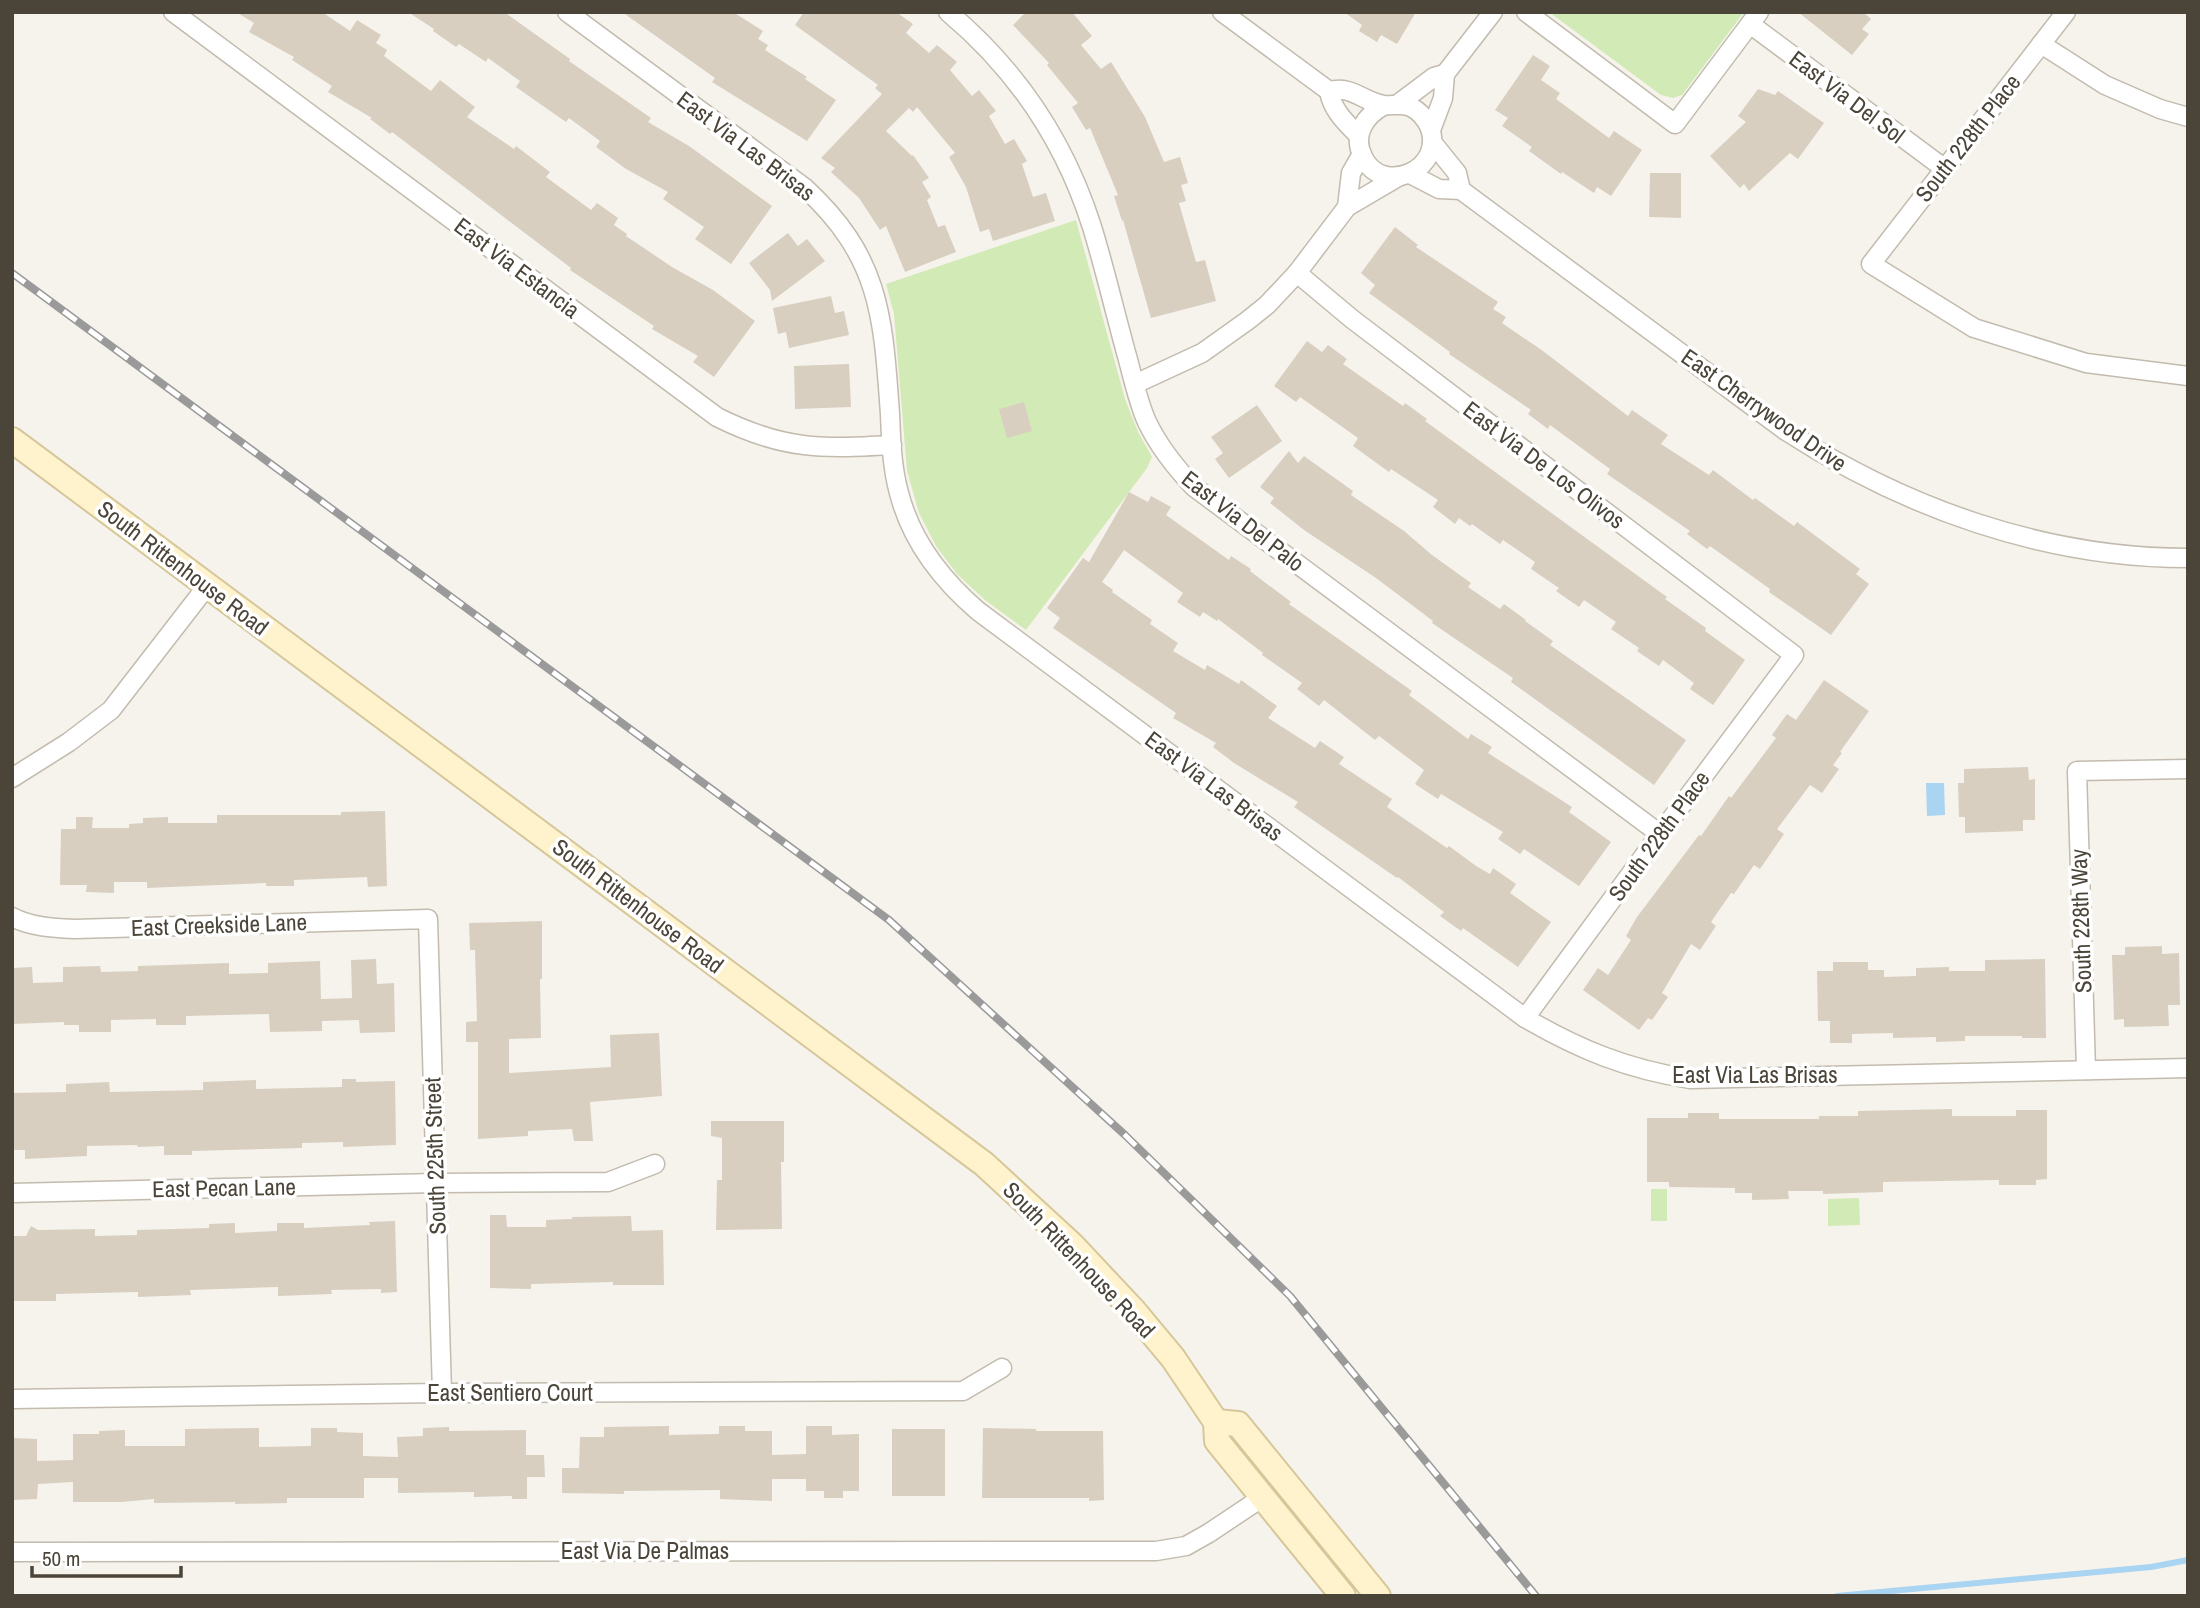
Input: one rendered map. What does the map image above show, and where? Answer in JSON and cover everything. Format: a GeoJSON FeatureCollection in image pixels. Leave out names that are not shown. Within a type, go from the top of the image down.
{"type":"FeatureCollection","features":[{"type":"Feature","properties":{"kind":"main road","name":"South Rittenhouse Road"},"geometry":{"type":"LineString","coordinates":[[12,440],[984,1164],[1072,1245],[1133,1310],[1173,1358],[1216,1422],[1217,1441],[1343,1596]]}},
{"type":"Feature","properties":{"kind":"main road"},"geometry":{"type":"LineString","coordinates":[[1216,1422],[1238,1424],[1378,1596]]}},
{"type":"Feature","properties":{"kind":"street","name":"East Via Estancia"},"geometry":{"type":"LineString","coordinates":[[173,12],[717,417],[768,439],[800,446],[834,448],[892,445]]}},
{"type":"Feature","properties":{"kind":"street","name":"East Via Las Brisas"},"geometry":{"type":"LineString","coordinates":[[568,12],[805,187],[841,226],[869,276],[878,304],[884,340],[898,492],[909,520],[929,557],[957,593],[1525,1018],[1558,1037],[1615,1061],[1642,1070],[1690,1079],[2188,1068]]}},
{"type":"Feature","properties":{"kind":"street","name":"East Via Del Palo"},"geometry":{"type":"LineString","coordinates":[[948,12],[979,40],[1019,85],[1043,118],[1070,170],[1093,229],[1146,420],[1176,468],[1194,487],[1660,834]]}},
{"type":"Feature","properties":{"kind":"street"},"geometry":{"type":"LineString","coordinates":[[1222,12],[1329,91],[1331,103],[1359,136]]}},
{"type":"Feature","properties":{"kind":"street"},"geometry":{"type":"LineString","coordinates":[[1135,384],[1175,367],[1225,338],[1267,305],[1297,273],[1347,207],[1419,169],[1426,161],[1443,98],[1445,74],[1493,12]]}},
{"type":"Feature","properties":{"kind":"street"},"geometry":{"type":"LineString","coordinates":[[1526,12],[1675,124],[1755,18]]}},
{"type":"Feature","properties":{"kind":"street","name":"South 228th Place"},"geometry":{"type":"LineString","coordinates":[[2066,12],[1871,264],[1974,328],[2085,363],[2188,376]]}},
{"type":"Feature","properties":{"kind":"street","name":"East Via Del Sol"},"geometry":{"type":"LineString","coordinates":[[1755,18],[1945,169]]}},
{"type":"Feature","properties":{"kind":"street"},"geometry":{"type":"LineString","coordinates":[[2041,44],[2105,85],[2188,117]]}},
{"type":"Feature","properties":{"kind":"street"},"geometry":{"type":"LineString","coordinates":[[1329,91],[1340,88],[1392,105],[1409,107],[1419,112],[1426,120],[1431,136],[1457,173],[1461,190],[1439,188],[1404,175],[1388,177],[1372,169],[1362,155],[1359,136],[1368,117],[1392,105],[1434,77],[1445,74]]}},
{"type":"Feature","properties":{"kind":"street"},"geometry":{"type":"LineString","coordinates":[[1347,207],[1351,173],[1362,155]]}},
{"type":"Feature","properties":{"kind":"street","name":"East Cherrywood Drive"},"geometry":{"type":"LineString","coordinates":[[1461,190],[1786,431],[1870,481],[1928,506],[2030,538],[2098,551],[2188,558]]}},
{"type":"Feature","properties":{"kind":"street","name":"East Via De Los Olivos"},"geometry":{"type":"LineString","coordinates":[[1297,273],[1352,319],[1794,655]]}},
{"type":"Feature","properties":{"kind":"street"},"geometry":{"type":"LineString","coordinates":[[12,778],[95,724],[111,710],[207,586]]}},
{"type":"Feature","properties":{"kind":"street","name":"South 228th Place"},"geometry":{"type":"LineString","coordinates":[[1525,1018],[1794,655]]}},
{"type":"Feature","properties":{"kind":"street","name":"South 228th Way"},"geometry":{"type":"LineString","coordinates":[[2085,1070],[2077,771],[2188,769]]}},
{"type":"Feature","properties":{"kind":"street","name":"East Creekside Lane"},"geometry":{"type":"LineString","coordinates":[[12,917],[49,928],[75,929],[428,919]]}},
{"type":"Feature","properties":{"kind":"street","name":"South 225th Street"},"geometry":{"type":"LineString","coordinates":[[428,919],[442,1393]]}},
{"type":"Feature","properties":{"kind":"street","name":"East Pecan Lane"},"geometry":{"type":"LineString","coordinates":[[12,1194],[436,1183],[608,1182],[655,1164]]}},
{"type":"Feature","properties":{"kind":"street","name":"East Sentiero Court"},"geometry":{"type":"LineString","coordinates":[[12,1399],[442,1393],[963,1391],[1002,1368]]}},
{"type":"Feature","properties":{"kind":"street","name":"East Via De Palmas"},"geometry":{"type":"LineString","coordinates":[[12,1552],[1156,1551],[1186,1546],[1262,1497]]}},
{"type":"Feature","properties":{"kind":"green space"},"geometry":{"type":"Polygon","coordinates":[[[1549,12],[1744,12],[1682,95],[1673,98],[1661,95],[1549,12]]]}},
{"type":"Feature","properties":{"kind":"green space"},"geometry":{"type":"Polygon","coordinates":[[[1076,220],[1125,399],[1138,432],[1152,457],[1147,468],[1026,630],[985,600],[957,574],[936,546],[919,513],[907,471],[894,314],[886,284],[1076,220]]]}},
{"type":"Feature","properties":{"kind":"green space"},"geometry":{"type":"Polygon","coordinates":[[[1651,1189],[1667,1189],[1667,1221],[1651,1221],[1651,1189]]]}},
{"type":"Feature","properties":{"kind":"green space"},"geometry":{"type":"Polygon","coordinates":[[[1859,1198],[1860,1225],[1828,1226],[1828,1199],[1859,1198]]]}},
{"type":"Feature","properties":{"kind":"water"},"geometry":{"type":"Polygon","coordinates":[[[1926,783],[1944,783],[1945,815],[1927,816],[1926,783]]]}},
{"type":"Feature","properties":{"kind":"building"},"geometry":{"type":"Polygon","coordinates":[[[236,12],[322,12],[350,31],[357,20],[381,35],[376,43],[387,50],[384,56],[431,91],[440,80],[475,107],[467,117],[514,149],[516,146],[550,172],[546,177],[591,210],[597,203],[618,218],[614,225],[627,234],[626,236],[713,290],[755,321],[714,377],[693,362],[698,356],[652,329],[654,326],[570,270],[571,268],[392,132],[390,134],[370,119],[372,118],[328,92],[332,86],[292,60],[294,57],[249,32],[254,23],[236,12]]]}},
{"type":"Feature","properties":{"kind":"building"},"geometry":{"type":"Polygon","coordinates":[[[408,12],[504,12],[651,118],[648,122],[689,146],[772,206],[731,264],[695,239],[704,227],[663,199],[668,192],[626,169],[596,147],[600,141],[569,118],[566,122],[516,87],[520,81],[488,58],[486,62],[459,44],[456,47],[408,12]]]}},
{"type":"Feature","properties":{"kind":"building"},"geometry":{"type":"Polygon","coordinates":[[[622,12],[733,12],[763,31],[758,39],[768,45],[765,50],[807,77],[805,79],[836,100],[807,141],[712,82],[715,78],[622,12]]]}},
{"type":"Feature","properties":{"kind":"building"},"geometry":{"type":"Polygon","coordinates":[[[804,12],[896,12],[913,24],[906,33],[929,53],[937,45],[957,62],[950,70],[972,96],[979,90],[996,111],[989,116],[1005,144],[1014,139],[1027,161],[1022,164],[1033,197],[1046,193],[1055,221],[993,241],[989,229],[980,232],[966,187],[949,157],[955,153],[917,107],[913,112],[909,108],[886,131],[913,155],[929,178],[922,182],[931,197],[927,200],[938,227],[945,225],[956,252],[905,272],[886,226],[880,230],[859,198],[831,172],[835,168],[821,158],[882,94],[875,88],[878,85],[795,25],[804,12]]]}},
{"type":"Feature","properties":{"kind":"building"},"geometry":{"type":"Polygon","coordinates":[[[1026,12],[1072,12],[1092,36],[1081,45],[1101,69],[1111,62],[1145,117],[1164,162],[1180,157],[1188,183],[1181,185],[1186,201],[1179,203],[1196,262],[1205,260],[1216,301],[1151,318],[1114,196],[1118,195],[1090,128],[1086,130],[1072,107],[1078,103],[1047,65],[1049,63],[1013,25],[1026,12]]]}},
{"type":"Feature","properties":{"kind":"building"},"geometry":{"type":"Polygon","coordinates":[[[1344,12],[1416,12],[1397,44],[1381,35],[1377,42],[1359,31],[1362,25],[1344,12]]]}},
{"type":"Feature","properties":{"kind":"building"},"geometry":{"type":"Polygon","coordinates":[[[1798,12],[1863,12],[1871,19],[1862,29],[1869,34],[1852,55],[1798,12]]]}},
{"type":"Feature","properties":{"kind":"building"},"geometry":{"type":"Polygon","coordinates":[[[1533,55],[1550,66],[1541,80],[1560,93],[1556,99],[1609,138],[1614,131],[1642,150],[1611,196],[1597,187],[1594,193],[1562,172],[1561,174],[1529,151],[1532,147],[1502,126],[1508,118],[1495,110],[1533,55]]]}},
{"type":"Feature","properties":{"kind":"building"},"geometry":{"type":"Polygon","coordinates":[[[1758,89],[1775,95],[1778,91],[1824,123],[1798,159],[1790,153],[1749,191],[1744,184],[1740,188],[1710,156],[1746,122],[1738,116],[1758,89]]]}},
{"type":"Feature","properties":{"kind":"building"},"geometry":{"type":"Polygon","coordinates":[[[1650,173],[1681,173],[1681,218],[1649,217],[1650,173]]]}},
{"type":"Feature","properties":{"kind":"building"},"geometry":{"type":"Polygon","coordinates":[[[1395,227],[1418,245],[1416,247],[1498,302],[1493,309],[1506,317],[1502,323],[1628,416],[1632,410],[1668,435],[1661,444],[1709,475],[1713,470],[1794,526],[1797,522],[1860,569],[1856,574],[1869,584],[1831,635],[1710,546],[1707,549],[1687,534],[1690,531],[1607,474],[1610,469],[1550,425],[1548,429],[1528,414],[1531,410],[1449,354],[1450,352],[1369,293],[1375,285],[1361,273],[1395,227]]]}},
{"type":"Feature","properties":{"kind":"building"},"geometry":{"type":"Polygon","coordinates":[[[788,233],[798,246],[807,239],[825,261],[772,301],[770,290],[749,263],[788,233]]]}},
{"type":"Feature","properties":{"kind":"building"},"geometry":{"type":"Polygon","coordinates":[[[831,296],[835,313],[844,311],[849,335],[789,348],[786,332],[778,334],[773,308],[831,296]]]}},
{"type":"Feature","properties":{"kind":"building"},"geometry":{"type":"Polygon","coordinates":[[[1307,341],[1322,352],[1328,345],[1347,359],[1343,364],[1403,406],[1405,403],[1427,419],[1425,421],[1667,597],[1665,599],[1745,660],[1713,705],[1690,689],[1694,683],[1663,660],[1659,666],[1611,629],[1616,622],[1584,600],[1579,607],[1556,591],[1559,588],[1531,569],[1535,562],[1503,540],[1500,544],[1472,524],[1470,526],[1459,518],[1455,524],[1433,507],[1438,500],[1391,469],[1389,472],[1353,446],[1358,438],[1300,397],[1296,402],[1274,386],[1307,341]]]}},
{"type":"Feature","properties":{"kind":"building"},"geometry":{"type":"Polygon","coordinates":[[[849,364],[851,407],[795,409],[794,366],[849,364]]]}},
{"type":"Feature","properties":{"kind":"building"},"geometry":{"type":"Polygon","coordinates":[[[1024,402],[1032,431],[1007,438],[999,409],[1024,402]]]}},
{"type":"Feature","properties":{"kind":"building"},"geometry":{"type":"Polygon","coordinates":[[[1257,405],[1282,441],[1229,478],[1215,459],[1223,453],[1211,437],[1257,405]]]}},
{"type":"Feature","properties":{"kind":"building"},"geometry":{"type":"Polygon","coordinates":[[[1289,451],[1298,463],[1304,456],[1353,491],[1351,495],[1404,531],[1471,583],[1468,587],[1500,609],[1504,604],[1553,641],[1550,645],[1686,740],[1654,785],[1511,682],[1513,678],[1432,623],[1433,621],[1376,578],[1304,530],[1270,503],[1274,498],[1260,487],[1289,451]]]}},
{"type":"Feature","properties":{"kind":"building"},"geometry":{"type":"Polygon","coordinates":[[[1129,492],[1148,502],[1151,496],[1171,507],[1166,515],[1229,560],[1231,556],[1251,569],[1250,571],[1291,602],[1289,604],[1412,691],[1409,695],[1468,739],[1471,734],[1492,747],[1488,753],[1572,807],[1569,812],[1611,842],[1579,886],[1524,849],[1520,854],[1498,839],[1503,832],[1441,794],[1438,799],[1415,784],[1424,770],[1379,736],[1375,740],[1324,700],[1319,706],[1297,689],[1302,683],[1218,619],[1217,621],[1203,612],[1200,617],[1177,602],[1183,593],[1124,550],[1102,582],[1152,620],[1150,624],[1178,643],[1173,651],[1205,670],[1207,665],[1239,684],[1241,680],[1277,706],[1268,718],[1315,748],[1320,741],[1344,757],[1339,764],[1392,799],[1387,807],[1476,866],[1490,874],[1493,868],[1516,884],[1510,893],[1551,922],[1518,967],[1463,928],[1461,931],[1440,916],[1444,912],[1398,877],[1294,807],[1298,802],[1234,763],[1213,747],[1216,743],[1173,718],[1176,713],[1053,628],[1060,618],[1047,608],[1083,558],[1089,562],[1129,492]]]}},
{"type":"Feature","properties":{"kind":"building"},"geometry":{"type":"Polygon","coordinates":[[[1824,680],[1869,711],[1833,765],[1839,769],[1822,793],[1810,785],[1777,829],[1784,834],[1760,869],[1754,865],[1734,894],[1731,893],[1711,922],[1716,926],[1700,950],[1691,944],[1662,993],[1668,997],[1652,1020],[1648,1018],[1639,1030],[1583,990],[1598,968],[1608,975],[1631,940],[1626,936],[1637,917],[1776,738],[1772,735],[1787,714],[1796,720],[1824,680]]]}},
{"type":"Feature","properties":{"kind":"building"},"geometry":{"type":"Polygon","coordinates":[[[2028,767],[2029,780],[2035,779],[2035,820],[2023,820],[2023,831],[1965,833],[1965,817],[1959,817],[1958,783],[1964,783],[1964,769],[2028,767]]]}},
{"type":"Feature","properties":{"kind":"building"},"geometry":{"type":"Polygon","coordinates":[[[385,811],[387,886],[368,887],[367,877],[294,880],[294,886],[266,886],[266,883],[147,888],[147,882],[114,882],[114,893],[86,892],[87,885],[60,885],[61,829],[76,829],[76,817],[93,817],[92,828],[129,828],[129,824],[143,823],[143,818],[168,817],[168,823],[217,823],[217,815],[341,815],[341,812],[385,811]]]}},
{"type":"Feature","properties":{"kind":"building"},"geometry":{"type":"Polygon","coordinates":[[[542,921],[541,1038],[509,1039],[509,1073],[611,1067],[610,1035],[659,1033],[662,1096],[590,1102],[593,1141],[574,1141],[572,1129],[528,1131],[528,1136],[478,1139],[478,1042],[466,1042],[466,1022],[477,1021],[475,950],[470,950],[469,923],[542,921]]]}},
{"type":"Feature","properties":{"kind":"building"},"geometry":{"type":"Polygon","coordinates":[[[2162,946],[2162,954],[2179,953],[2180,1005],[2168,1005],[2169,1026],[2124,1027],[2124,1019],[2114,1020],[2112,955],[2125,955],[2125,947],[2162,946]]]}},
{"type":"Feature","properties":{"kind":"building"},"geometry":{"type":"Polygon","coordinates":[[[376,959],[377,984],[394,983],[395,1032],[360,1033],[359,1020],[322,1021],[322,1031],[270,1032],[269,1014],[186,1016],[186,1025],[156,1025],[156,1019],[111,1020],[111,1032],[79,1032],[79,1025],[64,1025],[64,1022],[12,1024],[12,968],[32,967],[33,983],[63,982],[63,967],[100,966],[101,972],[138,971],[138,966],[229,963],[229,974],[268,973],[268,963],[320,961],[321,999],[352,998],[351,960],[376,959]]]}},
{"type":"Feature","properties":{"kind":"building"},"geometry":{"type":"Polygon","coordinates":[[[2045,959],[2046,1038],[1965,1036],[1965,1041],[1936,1042],[1936,1037],[1893,1038],[1893,1033],[1852,1034],[1852,1043],[1830,1043],[1830,1021],[1818,1021],[1817,971],[1833,971],[1833,962],[1868,962],[1868,970],[1884,970],[1884,977],[1916,976],[1916,968],[1949,967],[1949,971],[1985,971],[1985,960],[2045,959]]]}},
{"type":"Feature","properties":{"kind":"building"},"geometry":{"type":"Polygon","coordinates":[[[342,1079],[356,1079],[356,1082],[395,1081],[396,1145],[343,1147],[343,1142],[302,1143],[302,1148],[192,1151],[192,1155],[164,1155],[164,1146],[87,1146],[87,1156],[25,1159],[25,1150],[12,1150],[12,1093],[66,1092],[66,1084],[109,1082],[110,1092],[203,1090],[203,1082],[256,1080],[256,1089],[342,1087],[342,1079]]]}},
{"type":"Feature","properties":{"kind":"building"},"geometry":{"type":"Polygon","coordinates":[[[1952,1109],[1952,1116],[2016,1116],[2016,1110],[2047,1110],[2047,1179],[2036,1180],[2036,1185],[1999,1185],[1999,1180],[1883,1182],[1883,1192],[1823,1194],[1823,1191],[1788,1191],[1789,1199],[1752,1200],[1752,1193],[1735,1193],[1735,1188],[1669,1187],[1669,1182],[1647,1182],[1647,1118],[1688,1118],[1688,1113],[1719,1113],[1719,1119],[1819,1119],[1819,1116],[1858,1116],[1858,1111],[1952,1109]]]}},
{"type":"Feature","properties":{"kind":"building"},"geometry":{"type":"Polygon","coordinates":[[[711,1121],[784,1121],[784,1162],[781,1162],[782,1229],[716,1230],[717,1180],[722,1180],[722,1138],[711,1136],[711,1121]]]}},
{"type":"Feature","properties":{"kind":"building"},"geometry":{"type":"Polygon","coordinates":[[[490,1215],[506,1215],[507,1227],[546,1227],[546,1220],[572,1217],[631,1216],[632,1231],[663,1230],[664,1285],[613,1285],[613,1282],[531,1284],[531,1289],[490,1288],[490,1215]]]}},
{"type":"Feature","properties":{"kind":"building"},"geometry":{"type":"Polygon","coordinates":[[[395,1221],[397,1292],[381,1293],[381,1289],[331,1290],[332,1294],[278,1296],[278,1287],[190,1290],[191,1295],[138,1297],[138,1292],[56,1294],[56,1301],[12,1301],[12,1236],[26,1236],[31,1226],[38,1230],[95,1229],[95,1236],[137,1235],[137,1230],[209,1228],[209,1224],[235,1223],[235,1233],[277,1231],[277,1223],[304,1223],[304,1228],[395,1221]]]}},
{"type":"Feature","properties":{"kind":"building"},"geometry":{"type":"Polygon","coordinates":[[[669,1426],[669,1435],[719,1434],[719,1426],[745,1426],[745,1431],[772,1431],[772,1455],[806,1454],[806,1426],[832,1426],[832,1435],[859,1434],[859,1491],[843,1491],[843,1498],[824,1498],[824,1491],[806,1491],[806,1479],[772,1479],[772,1501],[720,1499],[720,1490],[624,1491],[624,1494],[562,1493],[562,1468],[579,1468],[580,1437],[604,1437],[604,1427],[669,1426]]]}},
{"type":"Feature","properties":{"kind":"building"},"geometry":{"type":"Polygon","coordinates":[[[449,1427],[449,1431],[526,1430],[526,1455],[544,1455],[545,1477],[527,1477],[527,1499],[512,1499],[512,1496],[474,1497],[474,1492],[398,1493],[398,1478],[364,1478],[364,1498],[287,1498],[287,1503],[154,1503],[154,1499],[73,1502],[73,1482],[38,1484],[37,1499],[12,1500],[12,1438],[37,1439],[37,1461],[73,1460],[73,1434],[125,1430],[125,1446],[185,1446],[185,1429],[259,1428],[259,1447],[311,1446],[311,1428],[337,1428],[337,1432],[363,1433],[363,1456],[398,1457],[397,1437],[423,1436],[423,1428],[449,1427]]]}},
{"type":"Feature","properties":{"kind":"building"},"geometry":{"type":"Polygon","coordinates":[[[983,1428],[1103,1431],[1104,1500],[982,1498],[983,1428]]]}},
{"type":"Feature","properties":{"kind":"building"},"geometry":{"type":"Polygon","coordinates":[[[892,1429],[945,1429],[945,1496],[892,1496],[892,1429]]]}},
{"type":"Feature","properties":{"kind":"waterway"},"geometry":{"type":"LineString","coordinates":[[1837,1596],[2151,1567],[2188,1560]]}},
{"type":"Feature","properties":{"kind":"railway"},"geometry":{"type":"LineString","coordinates":[[12,273],[889,920],[1125,1135],[1290,1296],[1536,1596]]}}]}
